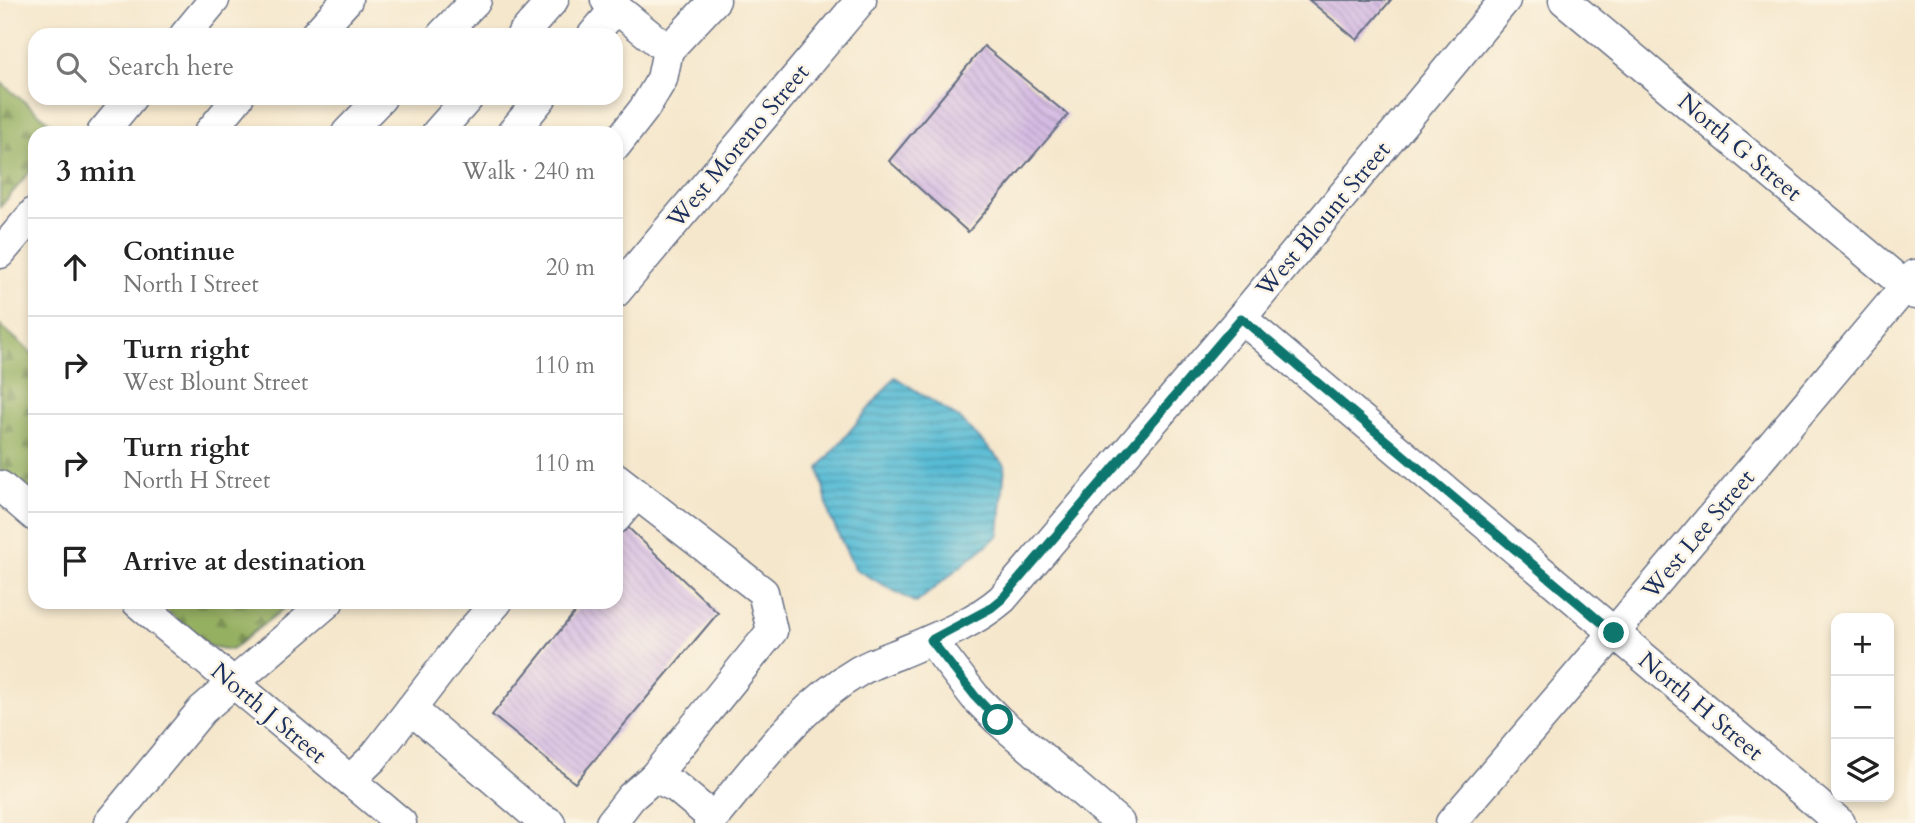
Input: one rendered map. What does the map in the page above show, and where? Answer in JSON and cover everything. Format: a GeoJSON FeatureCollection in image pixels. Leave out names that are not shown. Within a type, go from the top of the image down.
{"type":"FeatureCollection","features":[{"type":"Feature","properties":{"kind":"street"},"geometry":{"type":"LineString","coordinates":[[196,28],[214,0]]}},
{"type":"Feature","properties":{"kind":"street"},"geometry":{"type":"LineString","coordinates":[[321,28],[346,0]]}},
{"type":"Feature","properties":{"kind":"street"},"geometry":{"type":"LineString","coordinates":[[449,28],[476,0]]}},
{"type":"Feature","properties":{"kind":"street"},"geometry":{"type":"LineString","coordinates":[[528,28],[553,0]]}},
{"type":"Feature","properties":{"kind":"street"},"geometry":{"type":"LineString","coordinates":[[623,136],[662,79],[668,50],[715,0]]}},
{"type":"Feature","properties":{"kind":"street","name":"West Moreno Street"},"geometry":{"type":"LineString","coordinates":[[623,284],[861,0]]}},
{"type":"Feature","properties":{"kind":"street","name":"West Blount Street"},"geometry":{"type":"LineString","coordinates":[[711,821],[787,731],[838,684],[862,669],[931,640],[991,608],[1002,599],[1241,318],[1505,0]]}},
{"type":"Feature","properties":{"kind":"street","name":"North G Street"},"geometry":{"type":"LineString","coordinates":[[1564,0],[1912,285]]}},
{"type":"Feature","properties":{"kind":"street"},"geometry":{"type":"LineString","coordinates":[[597,28],[610,5],[668,50]]}},
{"type":"Feature","properties":{"kind":"street"},"geometry":{"type":"LineString","coordinates":[[108,126],[125,105]]}},
{"type":"Feature","properties":{"kind":"street"},"geometry":{"type":"LineString","coordinates":[[215,126],[232,105]]}},
{"type":"Feature","properties":{"kind":"street"},"geometry":{"type":"LineString","coordinates":[[353,126],[374,105]]}},
{"type":"Feature","properties":{"kind":"street"},"geometry":{"type":"LineString","coordinates":[[443,126],[462,105]]}},
{"type":"Feature","properties":{"kind":"street"},"geometry":{"type":"LineString","coordinates":[[518,126],[535,105]]}},
{"type":"Feature","properties":{"kind":"street"},"geometry":{"type":"LineString","coordinates":[[0,253],[28,220]]}},
{"type":"Feature","properties":{"kind":"street","name":"West Lee Street"},"geometry":{"type":"LineString","coordinates":[[1451,823],[1912,285]]}},
{"type":"Feature","properties":{"kind":"street","name":"North H Street"},"geometry":{"type":"LineString","coordinates":[[1241,318],[1840,823]]}},
{"type":"Feature","properties":{"kind":"street"},"geometry":{"type":"LineString","coordinates":[[0,486],[28,510]]}},
{"type":"Feature","properties":{"kind":"street"},"geometry":{"type":"LineString","coordinates":[[611,823],[631,797],[654,777],[772,631],[763,592],[626,486]]}},
{"type":"Feature","properties":{"kind":"street","name":"North J Street"},"geometry":{"type":"LineString","coordinates":[[145,609],[401,823]]}},
{"type":"Feature","properties":{"kind":"street"},"geometry":{"type":"LineString","coordinates":[[109,823],[202,710],[320,609]]}},
{"type":"Feature","properties":{"kind":"street"},"geometry":{"type":"LineString","coordinates":[[350,780],[373,758],[491,609]]}},
{"type":"Feature","properties":{"kind":"street"},"geometry":{"type":"LineString","coordinates":[[931,640],[975,696],[998,720],[1119,823]]}},
{"type":"Feature","properties":{"kind":"street"},"geometry":{"type":"LineString","coordinates":[[411,709],[534,814],[550,823]]}},
{"type":"Feature","properties":{"kind":"street"},"geometry":{"type":"LineString","coordinates":[[654,777],[676,787],[711,821]]}},
{"type":"Feature","properties":{"kind":"green space"},"geometry":{"type":"Polygon","coordinates":[[[0,82],[54,126],[28,126],[28,174],[0,207],[0,82]]]}},
{"type":"Feature","properties":{"kind":"green space"},"geometry":{"type":"Polygon","coordinates":[[[0,325],[28,350],[28,493],[0,469],[0,325]]]}},
{"type":"Feature","properties":{"kind":"green space"},"geometry":{"type":"Polygon","coordinates":[[[165,609],[283,609],[231,650],[208,646],[165,609]]]}},
{"type":"Feature","properties":{"kind":"water"},"geometry":{"type":"Polygon","coordinates":[[[895,377],[960,419],[1005,465],[999,535],[916,603],[855,569],[830,517],[819,468],[895,377]]]}},
{"type":"Feature","properties":{"kind":"building"},"geometry":{"type":"Polygon","coordinates":[[[1309,0],[1391,0],[1357,40],[1309,0]]]}},
{"type":"Feature","properties":{"kind":"building"},"geometry":{"type":"Polygon","coordinates":[[[984,46],[1068,115],[968,232],[889,161],[984,46]]]}},
{"type":"Feature","properties":{"kind":"building"},"geometry":{"type":"Polygon","coordinates":[[[623,523],[718,613],[575,783],[492,715],[577,609],[623,609],[623,523]]]}},
{"type":"Feature","properties":{"kind":"route"},"geometry":{"type":"LineString","coordinates":[[998,720],[975,696],[931,640],[991,608],[1002,599],[1241,318],[1614,633]]}}]}
